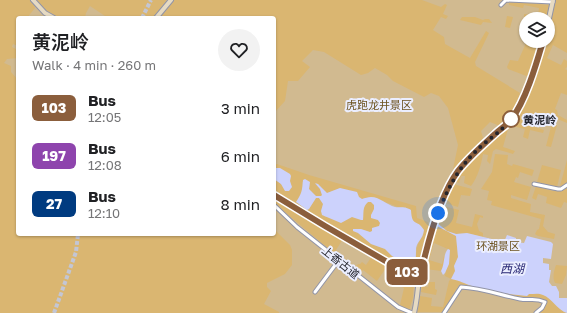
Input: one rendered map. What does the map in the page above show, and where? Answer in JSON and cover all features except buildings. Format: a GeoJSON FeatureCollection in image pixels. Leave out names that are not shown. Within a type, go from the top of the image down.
{"type":"FeatureCollection","features":[{"type":"Feature","properties":{"kind":"street"},"geometry":{"type":"LineString","coordinates":[[33,0],[45,13],[50,16]]}},
{"type":"Feature","properties":{"kind":"street"},"geometry":{"type":"LineString","coordinates":[[158,16],[171,0]]}},
{"type":"Feature","properties":{"kind":"street"},"geometry":{"type":"LineString","coordinates":[[501,5],[506,0],[553,1],[550,12]]}},
{"type":"Feature","properties":{"kind":"street"},"geometry":{"type":"LineString","coordinates":[[413,313],[426,249],[451,182],[473,154],[511,119],[521,102],[542,48]]}},
{"type":"Feature","properties":{"kind":"street"},"geometry":{"type":"LineString","coordinates":[[534,184],[558,189],[561,189],[567,185]]}},
{"type":"Feature","properties":{"kind":"street"},"geometry":{"type":"LineString","coordinates":[[276,196],[383,260],[401,270],[420,277]]}},
{"type":"Feature","properties":{"kind":"street","name":"上香古道"},"geometry":{"type":"LineString","coordinates":[[276,207],[297,227],[398,307],[413,313]]}},
{"type":"Feature","properties":{"kind":"street"},"geometry":{"type":"LineString","coordinates":[[315,292],[339,260]]}},
{"type":"Feature","properties":{"kind":"street"},"geometry":{"type":"LineString","coordinates":[[444,313],[461,287],[475,288],[522,299],[536,298],[545,302],[542,308],[536,313]]}},
{"type":"Feature","properties":{"kind":"green space","name":"虎跑龙井景区"},"geometry":{"type":"Polygon","coordinates":[[[0,0],[567,0],[567,313],[0,313],[0,0]]]}},
{"type":"Feature","properties":{"kind":"shaded area"},"geometry":{"type":"Polygon","coordinates":[[[0,0],[34,0],[35,8],[29,16],[16,16],[16,45],[13,44],[12,47],[16,49],[16,58],[7,59],[4,63],[11,66],[11,72],[16,78],[16,236],[276,236],[276,231],[290,245],[292,250],[292,265],[285,274],[267,283],[267,287],[271,291],[264,304],[279,313],[0,313],[0,0]]]}},
{"type":"Feature","properties":{"kind":"shaded area"},"geometry":{"type":"Polygon","coordinates":[[[35,0],[167,0],[155,16],[105,16],[90,6],[85,16],[58,16],[52,14],[35,0]]]}},
{"type":"Feature","properties":{"kind":"shaded area"},"geometry":{"type":"Polygon","coordinates":[[[173,0],[422,0],[441,7],[445,4],[447,5],[443,14],[448,16],[446,19],[441,17],[433,30],[444,37],[445,44],[470,58],[486,31],[489,33],[475,62],[476,66],[520,93],[515,106],[500,126],[490,122],[481,131],[483,138],[453,169],[458,145],[448,108],[439,96],[431,93],[424,97],[393,81],[387,75],[375,68],[368,73],[361,75],[324,52],[313,50],[302,61],[310,67],[298,81],[288,81],[285,101],[276,111],[276,16],[160,16],[173,0]]]}},
{"type":"Feature","properties":{"kind":"shaded area"},"geometry":{"type":"Polygon","coordinates":[[[556,0],[567,0],[567,53],[555,46],[555,12],[553,12],[556,0]]]}},
{"type":"Feature","properties":{"kind":"shaded area"},"geometry":{"type":"Polygon","coordinates":[[[519,2],[549,5],[548,12],[538,12],[539,8],[524,5],[523,8],[509,5],[509,3],[519,2]]]}},
{"type":"Feature","properties":{"kind":"shaded area"},"geometry":{"type":"Polygon","coordinates":[[[507,16],[513,17],[510,28],[505,27],[507,16]]]}},
{"type":"Feature","properties":{"kind":"shaded area"},"geometry":{"type":"Polygon","coordinates":[[[462,17],[475,17],[483,20],[489,19],[492,23],[483,22],[481,25],[460,20],[462,17]]]}},
{"type":"Feature","properties":{"kind":"shaded area"},"geometry":{"type":"Polygon","coordinates":[[[524,48],[539,48],[529,77],[508,69],[507,67],[510,60],[518,61],[524,48]]]}},
{"type":"Feature","properties":{"kind":"shaded area"},"geometry":{"type":"Polygon","coordinates":[[[543,48],[552,48],[547,58],[561,65],[564,59],[567,61],[567,67],[565,69],[567,70],[567,95],[561,93],[555,109],[557,110],[558,115],[567,120],[567,123],[550,116],[548,122],[534,118],[532,126],[544,130],[543,133],[530,130],[528,139],[523,137],[525,129],[512,126],[508,129],[503,147],[515,151],[513,154],[496,149],[493,151],[490,164],[487,161],[488,155],[483,154],[476,179],[471,186],[464,183],[465,176],[461,176],[459,183],[455,181],[462,170],[478,152],[513,121],[537,72],[543,48]]]}},
{"type":"Feature","properties":{"kind":"shaded area"},"geometry":{"type":"Polygon","coordinates":[[[552,123],[557,125],[551,147],[546,146],[552,123]]]}},
{"type":"Feature","properties":{"kind":"shaded area"},"geometry":{"type":"Polygon","coordinates":[[[495,154],[508,155],[507,164],[512,166],[513,164],[534,170],[532,176],[520,172],[518,178],[516,177],[514,182],[531,187],[527,200],[511,195],[511,198],[531,204],[530,212],[545,215],[543,226],[548,232],[555,234],[554,239],[535,234],[539,229],[541,219],[491,205],[492,201],[487,200],[489,191],[481,189],[492,172],[495,154]]]}},
{"type":"Feature","properties":{"kind":"shaded area"},"geometry":{"type":"Polygon","coordinates":[[[567,160],[567,183],[563,187],[560,186],[567,160]]]}},
{"type":"Feature","properties":{"kind":"shaded area"},"geometry":{"type":"Polygon","coordinates":[[[276,164],[416,206],[417,218],[428,222],[429,225],[423,245],[420,266],[418,269],[404,268],[276,192],[276,180],[287,191],[290,183],[290,174],[276,169],[276,164]],[[302,182],[303,186],[301,195],[296,202],[307,210],[316,198],[319,198],[323,204],[321,211],[325,217],[352,217],[359,219],[366,204],[371,202],[375,209],[371,215],[371,218],[378,220],[380,223],[379,226],[372,228],[372,231],[370,232],[361,229],[358,233],[371,244],[385,249],[392,256],[407,266],[415,264],[417,246],[423,236],[411,219],[411,210],[388,203],[365,198],[362,199],[340,188],[327,193],[318,184],[315,184],[320,189],[322,196],[316,196],[309,189],[310,185],[302,182]]]}},
{"type":"Feature","properties":{"kind":"shaded area"},"geometry":{"type":"Polygon","coordinates":[[[542,165],[561,170],[557,187],[537,182],[542,165]]]}},
{"type":"Feature","properties":{"kind":"shaded area"},"geometry":{"type":"Polygon","coordinates":[[[453,184],[472,189],[470,196],[461,195],[458,207],[445,203],[453,184]]]}},
{"type":"Feature","properties":{"kind":"shaded area"},"geometry":{"type":"Polygon","coordinates":[[[536,186],[556,191],[567,188],[567,203],[564,202],[561,208],[546,203],[547,197],[538,194],[536,200],[532,198],[536,186]]]}},
{"type":"Feature","properties":{"kind":"shaded area"},"geometry":{"type":"Polygon","coordinates":[[[276,198],[343,239],[336,250],[338,252],[336,255],[276,205],[276,198]]]}},
{"type":"Feature","properties":{"kind":"shaded area"},"geometry":{"type":"Polygon","coordinates":[[[443,206],[459,210],[456,223],[472,227],[475,214],[483,216],[483,218],[480,217],[477,224],[479,231],[483,233],[483,237],[467,233],[457,234],[447,231],[437,223],[443,206]]]}},
{"type":"Feature","properties":{"kind":"shaded area"},"geometry":{"type":"Polygon","coordinates":[[[437,226],[456,236],[458,257],[454,266],[463,281],[472,286],[459,285],[443,312],[417,312],[420,296],[432,298],[431,306],[443,307],[449,281],[451,279],[445,276],[450,250],[434,243],[429,260],[442,264],[444,256],[444,265],[441,271],[426,269],[437,226]]]}},
{"type":"Feature","properties":{"kind":"shaded area"},"geometry":{"type":"Polygon","coordinates":[[[372,256],[388,265],[377,281],[363,270],[360,274],[353,269],[362,262],[366,265],[372,256]]]}},
{"type":"Feature","properties":{"kind":"shaded area"},"geometry":{"type":"Polygon","coordinates":[[[556,265],[567,266],[566,275],[562,284],[555,283],[554,281],[556,265]]]}},
{"type":"Feature","properties":{"kind":"shaded area"},"geometry":{"type":"Polygon","coordinates":[[[406,274],[414,278],[413,298],[409,310],[400,305],[404,288],[398,285],[406,274]]]}},
{"type":"Feature","properties":{"kind":"shaded area"},"geometry":{"type":"Polygon","coordinates":[[[429,282],[435,282],[435,289],[437,290],[436,295],[421,292],[422,286],[428,287],[429,282]]]}},
{"type":"Feature","properties":{"kind":"shaded area"},"geometry":{"type":"Polygon","coordinates":[[[508,294],[527,296],[529,294],[541,294],[546,296],[565,313],[540,313],[547,302],[544,300],[536,298],[520,298],[508,294]]]}},
{"type":"Feature","properties":{"kind":"water"},"geometry":{"type":"Polygon","coordinates":[[[276,168],[280,168],[291,176],[290,181],[292,187],[289,191],[285,191],[281,184],[276,180],[276,168]]]}},
{"type":"Feature","properties":{"kind":"water"},"geometry":{"type":"Polygon","coordinates":[[[305,179],[310,182],[309,189],[316,196],[322,195],[320,189],[315,183],[327,193],[340,188],[357,192],[359,197],[362,199],[374,197],[392,206],[411,210],[412,219],[424,230],[416,248],[415,264],[407,266],[392,256],[385,249],[371,244],[358,233],[353,231],[353,229],[361,229],[370,232],[372,231],[372,228],[379,226],[380,223],[378,220],[371,218],[374,205],[371,202],[368,202],[365,206],[363,220],[352,217],[341,223],[322,215],[321,211],[323,204],[319,198],[316,198],[307,210],[296,202],[301,192],[303,180],[305,179]]]}},
{"type":"Feature","properties":{"kind":"water","name":"西湖"},"geometry":{"type":"Polygon","coordinates":[[[437,223],[447,231],[456,234],[467,233],[504,242],[507,235],[516,238],[516,242],[524,243],[527,236],[551,242],[553,244],[551,259],[543,258],[543,263],[549,264],[549,270],[551,270],[549,282],[552,286],[556,286],[559,292],[559,298],[567,298],[567,313],[541,294],[529,294],[527,296],[492,291],[451,279],[455,271],[454,266],[458,257],[456,236],[437,226],[437,223]]]}},
{"type":"Feature","properties":{"kind":"water"},"geometry":{"type":"Polygon","coordinates":[[[448,249],[450,250],[449,264],[443,275],[441,271],[445,254],[448,249]]]}},
{"type":"Feature","properties":{"kind":"tunnel"},"geometry":{"type":"LineString","coordinates":[[143,16],[151,0]]}},
{"type":"Feature","properties":{"kind":"tunnel"},"geometry":{"type":"LineString","coordinates":[[54,313],[76,252],[78,236]]}},
{"type":"Feature","properties":{"kind":"bus line","name":"103"},"geometry":{"type":"LineString","coordinates":[[276,196],[401,270],[420,277],[426,249],[451,182],[473,154],[511,119],[521,102],[534,71],[541,48]]}},
{"type":"Feature","properties":{"kind":"place","name":"黄泥岭"},"geometry":{"type":"Point","coordinates":[511,119]}},
{"type":"Feature","properties":{"kind":"route"},"geometry":{"type":"LineString","coordinates":[[438,213],[447,190],[458,172],[473,154],[511,119]]}},
{"type":"Feature","properties":{"kind":"park label","name":"环湖景区"},"geometry":{"type":"Point","coordinates":[498,245]}}]}
